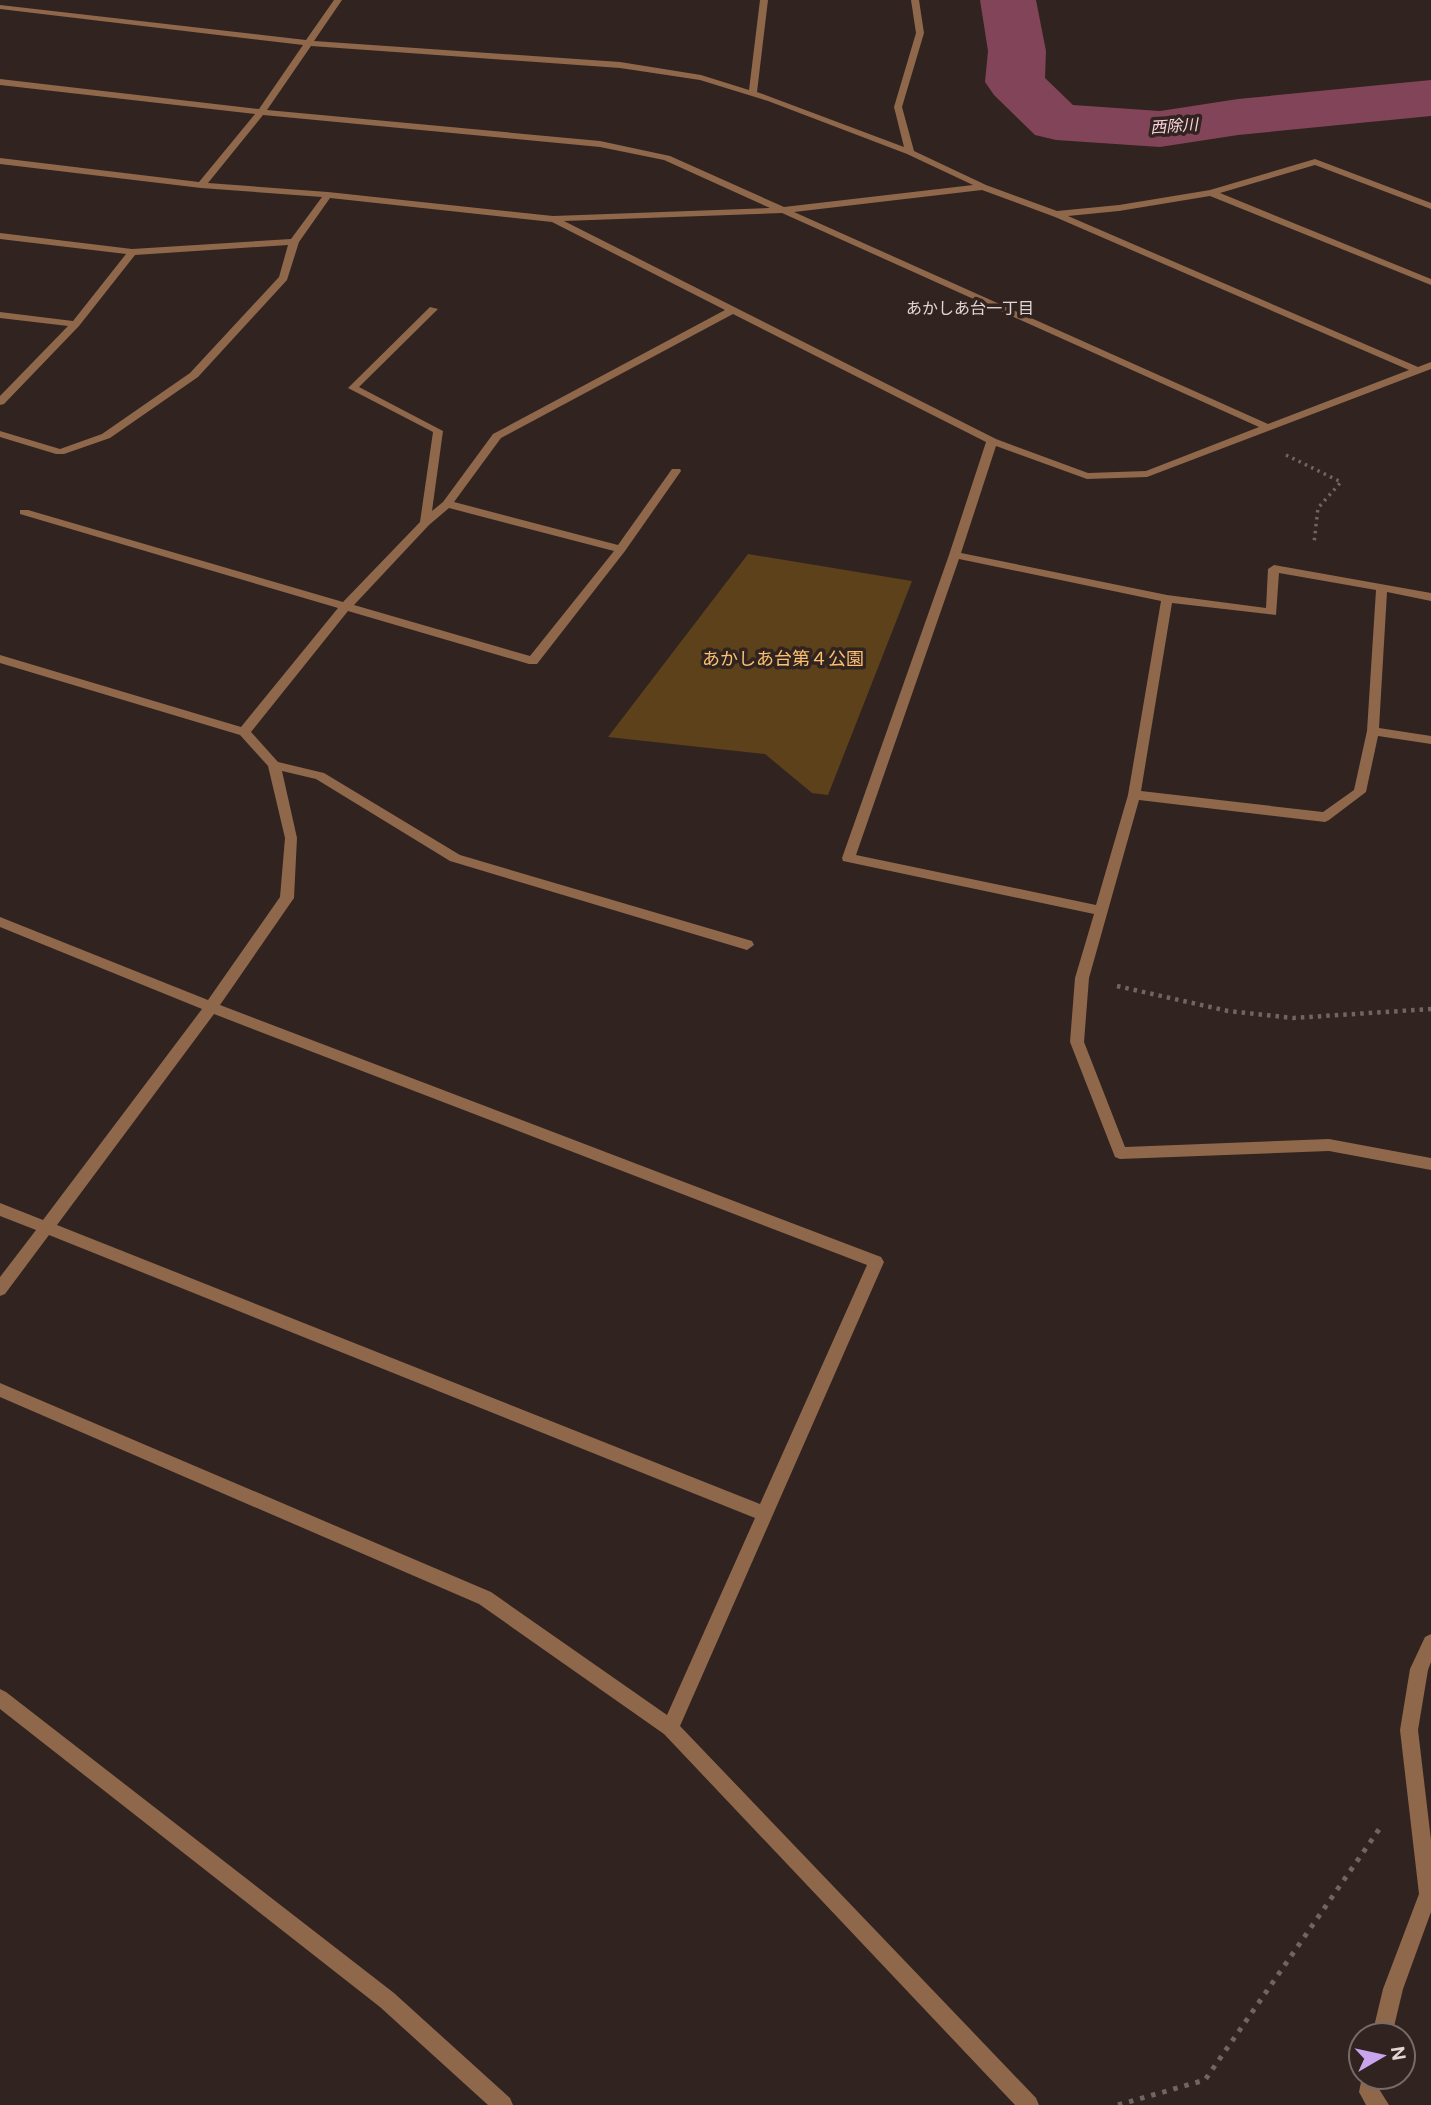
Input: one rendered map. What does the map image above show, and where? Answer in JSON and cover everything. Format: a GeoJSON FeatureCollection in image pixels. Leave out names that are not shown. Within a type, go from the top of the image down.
{"type":"FeatureCollection","features":[{"type":"Feature","properties":{"kind":"street"},"geometry":{"type":"LineString","coordinates":[[201,185],[261,112],[338,0]]}},
{"type":"Feature","properties":{"kind":"street"},"geometry":{"type":"LineString","coordinates":[[753,93],[764,0]]}},
{"type":"Feature","properties":{"kind":"street"},"geometry":{"type":"LineString","coordinates":[[910,152],[898,107],[920,33],[915,0]]}},
{"type":"Feature","properties":{"kind":"street"},"geometry":{"type":"LineString","coordinates":[[0,7],[309,43],[620,65],[701,78],[753,93],[910,152],[983,187],[1056,214],[1417,370]]}},
{"type":"Feature","properties":{"kind":"street"},"geometry":{"type":"LineString","coordinates":[[0,82],[261,112],[600,144],[667,158],[1269,428]]}},
{"type":"Feature","properties":{"kind":"street"},"geometry":{"type":"LineString","coordinates":[[0,161],[201,185],[328,195],[553,219],[784,210],[983,187]]}},
{"type":"Feature","properties":{"kind":"street"},"geometry":{"type":"LineString","coordinates":[[1056,214],[1119,208],[1210,193],[1315,162],[1431,206]]}},
{"type":"Feature","properties":{"kind":"street"},"geometry":{"type":"LineString","coordinates":[[1210,193],[1431,282]]}},
{"type":"Feature","properties":{"kind":"street"},"geometry":{"type":"LineString","coordinates":[[0,434],[60,452],[106,436],[194,374],[284,278],[294,242],[328,195]]}},
{"type":"Feature","properties":{"kind":"street"},"geometry":{"type":"LineString","coordinates":[[553,219],[992,441],[1087,476],[1147,474],[1431,365]]}},
{"type":"Feature","properties":{"kind":"street"},"geometry":{"type":"LineString","coordinates":[[0,236],[132,252],[294,242]]}},
{"type":"Feature","properties":{"kind":"street"},"geometry":{"type":"LineString","coordinates":[[0,402],[76,324],[132,252]]}},
{"type":"Feature","properties":{"kind":"street"},"geometry":{"type":"LineString","coordinates":[[425,523],[438,431],[353,388],[433,309]]}},
{"type":"Feature","properties":{"kind":"street"},"geometry":{"type":"LineString","coordinates":[[244,732],[345,607],[425,523],[447,504],[497,436],[733,310]]}},
{"type":"Feature","properties":{"kind":"street"},"geometry":{"type":"LineString","coordinates":[[0,315],[76,324]]}},
{"type":"Feature","properties":{"kind":"street"},"geometry":{"type":"LineString","coordinates":[[992,441],[955,555],[848,858],[1102,911]]}},
{"type":"Feature","properties":{"kind":"street"},"geometry":{"type":"LineString","coordinates":[[24,512],[533,661],[621,549],[676,471]]}},
{"type":"Feature","properties":{"kind":"street"},"geometry":{"type":"LineString","coordinates":[[447,504],[621,549]]}},
{"type":"Feature","properties":{"kind":"street"},"geometry":{"type":"LineString","coordinates":[[955,555],[1167,599],[1272,612],[1274,569],[1431,597]]}},
{"type":"Feature","properties":{"kind":"street"},"geometry":{"type":"LineString","coordinates":[[1135,795],[1325,817],[1360,792],[1373,731],[1382,587]]}},
{"type":"Feature","properties":{"kind":"street"},"geometry":{"type":"LineString","coordinates":[[1167,599],[1135,795],[1082,978],[1077,1042],[1120,1153],[1329,1144],[1431,1164]]}},
{"type":"Feature","properties":{"kind":"street"},"geometry":{"type":"LineString","coordinates":[[0,659],[244,732],[274,765],[291,838],[287,898],[211,1007],[0,1289]]}},
{"type":"Feature","properties":{"kind":"street"},"geometry":{"type":"LineString","coordinates":[[1373,731],[1431,740]]}},
{"type":"Feature","properties":{"kind":"street"},"geometry":{"type":"LineString","coordinates":[[274,765],[320,776],[455,858],[747,945]]}},
{"type":"Feature","properties":{"kind":"street"},"geometry":{"type":"LineString","coordinates":[[0,922],[211,1007],[876,1262],[670,1728]]}},
{"type":"Feature","properties":{"kind":"street"},"geometry":{"type":"LineString","coordinates":[[0,1209],[765,1514]]}},
{"type":"Feature","properties":{"kind":"street"},"geometry":{"type":"LineString","coordinates":[[0,1390],[485,1598],[670,1728],[1029,2105]]}},
{"type":"Feature","properties":{"kind":"street"},"geometry":{"type":"LineString","coordinates":[[1385,2021],[1393,1989],[1428,1894],[1409,1730],[1419,1669],[1431,1643]]}},
{"type":"Feature","properties":{"kind":"street"},"geometry":{"type":"LineString","coordinates":[[0,1698],[387,2000],[503,2105]]}},
{"type":"Feature","properties":{"kind":"path"},"geometry":{"type":"LineString","coordinates":[[1246,436],[1341,482],[1318,508],[1311,575]]}},
{"type":"Feature","properties":{"kind":"path"},"geometry":{"type":"LineString","coordinates":[[1082,978],[1228,1011],[1293,1018],[1431,1009]]}},
{"type":"Feature","properties":{"kind":"path"},"geometry":{"type":"LineString","coordinates":[[1118,2105],[1205,2080],[1393,1810],[1416,1795]]}},
{"type":"Feature","properties":{"kind":"green space","name":"あかしあ台第４公園"},"geometry":{"type":"Polygon","coordinates":[[[748,554],[912,581],[828,795],[812,793],[765,754],[608,737],[748,554]]]}},
{"type":"Feature","properties":{"kind":"waterway","name":"西除川"},"geometry":{"type":"LineString","coordinates":[[1008,0],[1017,51],[1015,82],[1056,122],[1160,129],[1238,117],[1431,98]]}},
{"type":"Feature","properties":{"kind":"district","name":"あかしあ台一丁目"},"geometry":{"type":"Point","coordinates":[970,308]}}]}
